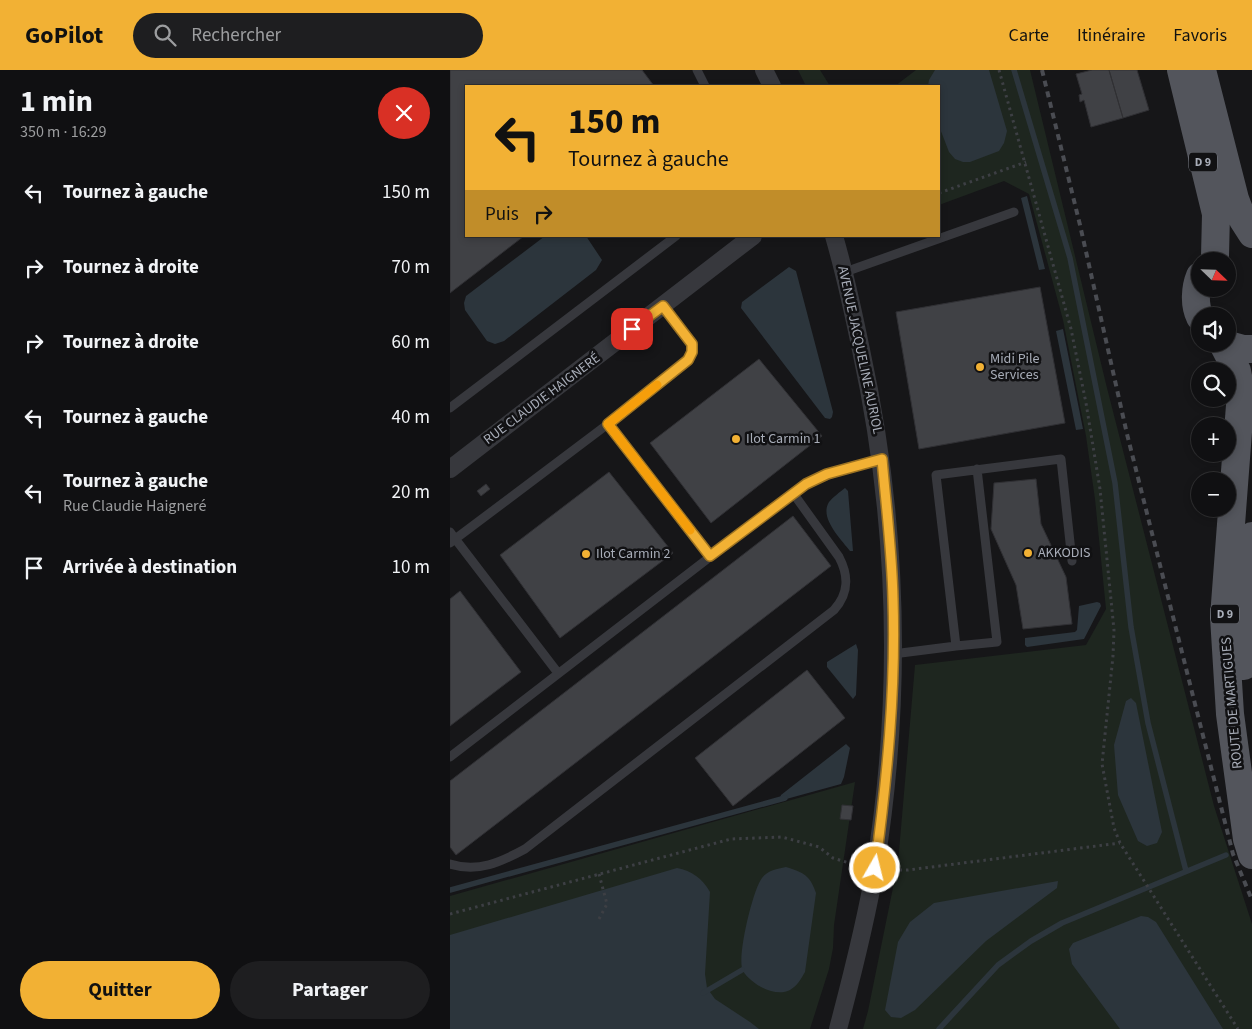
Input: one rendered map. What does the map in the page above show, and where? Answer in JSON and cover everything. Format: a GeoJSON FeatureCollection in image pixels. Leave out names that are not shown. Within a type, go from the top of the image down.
{"type":"FeatureCollection","features":[{"type":"Feature","properties":{"kind":"main road","name":"D 9"},"geometry":{"type":"LineString","coordinates":[[1181,70],[1216,214],[1210,252]]}},
{"type":"Feature","properties":{"kind":"main road","name":"D 9"},"geometry":{"type":"LineString","coordinates":[[1202,70],[1235,199],[1243,220],[1252,234]]}},
{"type":"Feature","properties":{"kind":"main road"},"geometry":{"type":"LineString","coordinates":[[1226,252],[1233,247],[1252,245]]}},
{"type":"Feature","properties":{"kind":"main road"},"geometry":{"type":"LineString","coordinates":[[1236,347],[1252,349]]}},
{"type":"Feature","properties":{"kind":"main road","name":"ROUTE DE MARTIGUES"},"geometry":{"type":"LineString","coordinates":[[1228,352],[1237,371],[1241,392],[1242,510],[1224,618],[1230,714],[1247,839],[1252,855]]}},
{"type":"Feature","properties":{"kind":"main road","name":"ROUTE DE MARTIGUES"},"geometry":{"type":"LineString","coordinates":[[1252,536],[1244,606],[1244,692],[1252,779]]}},
{"type":"Feature","properties":{"kind":"street"},"geometry":{"type":"LineString","coordinates":[[764,70],[772,85]]}},
{"type":"Feature","properties":{"kind":"street","name":"RUE CLAUDIE HAIGNERÉ"},"geometry":{"type":"LineString","coordinates":[[450,469],[752,237]]}},
{"type":"Feature","properties":{"kind":"street","name":"AVENUE JACQUELINE AURIOL"},"geometry":{"type":"LineString","coordinates":[[834,237],[845,272],[871,395],[882,459],[893,598],[890,742],[875,868],[862,932],[838,1029]]}},
{"type":"Feature","properties":{"kind":"lane"},"geometry":{"type":"LineString","coordinates":[[697,70],[705,85]]}},
{"type":"Feature","properties":{"kind":"lane"},"geometry":{"type":"LineString","coordinates":[[845,272],[1014,212]]}},
{"type":"Feature","properties":{"kind":"lane"},"geometry":{"type":"LineString","coordinates":[[450,408],[675,237]]}},
{"type":"Feature","properties":{"kind":"lane"},"geometry":{"type":"LineString","coordinates":[[558,673],[452,538],[608,424],[688,360],[692,352],[692,344],[663,306]]}},
{"type":"Feature","properties":{"kind":"lane"},"geometry":{"type":"LineString","coordinates":[[608,424],[710,556]]}},
{"type":"Feature","properties":{"kind":"lane"},"geometry":{"type":"LineString","coordinates":[[450,757],[806,484],[827,474],[882,459]]}},
{"type":"Feature","properties":{"kind":"lane"},"geometry":{"type":"LineString","coordinates":[[956,646],[936,474],[1061,459],[1072,561]]}},
{"type":"Feature","properties":{"kind":"lane"},"geometry":{"type":"LineString","coordinates":[[893,654],[997,642],[977,470]]}},
{"type":"Feature","properties":{"kind":"lane"},"geometry":{"type":"LineString","coordinates":[[450,864],[462,868],[477,868],[501,862],[525,849],[834,610],[841,602],[846,590],[847,579],[844,568],[839,557],[793,493]]}},
{"type":"Feature","properties":{"kind":"path"},"geometry":{"type":"LineString","coordinates":[[999,70],[1071,329],[1086,402],[1100,489],[1114,630],[1102,764],[1114,828],[1120,843],[1238,1029]]}},
{"type":"Feature","properties":{"kind":"path"},"geometry":{"type":"LineString","coordinates":[[940,194],[1026,162]]}},
{"type":"Feature","properties":{"kind":"path"},"geometry":{"type":"LineString","coordinates":[[450,914],[731,839],[782,837],[819,847],[833,858],[849,863]]}},
{"type":"Feature","properties":{"kind":"path"},"geometry":{"type":"LineString","coordinates":[[893,870],[908,870],[1120,843]]}},
{"type":"Feature","properties":{"kind":"path"},"geometry":{"type":"LineString","coordinates":[[599,874],[607,904],[599,919]]}},
{"type":"Feature","properties":{"kind":"shaded area"},"geometry":{"type":"Polygon","coordinates":[[[798,70],[820,70],[829,85],[806,85],[798,70]]]}},
{"type":"Feature","properties":{"kind":"shaded area"},"geometry":{"type":"Polygon","coordinates":[[[916,70],[1030,70],[1107,388],[1214,806],[1252,924],[1252,1029],[863,1029],[898,863],[915,665],[1086,645],[1106,609],[1095,499],[1086,436],[1063,320],[1029,194],[1004,181],[940,205],[940,85],[896,85],[916,70]]]}},
{"type":"Feature","properties":{"kind":"shaded area"},"geometry":{"type":"Polygon","coordinates":[[[935,70],[989,70],[1007,131],[1004,143],[999,151],[970,162],[955,159],[949,152],[940,129],[940,85],[928,85],[935,70]]]}},
{"type":"Feature","properties":{"kind":"shaded area"},"geometry":{"type":"Polygon","coordinates":[[[1027,196],[1045,269],[1039,270],[1021,198],[1027,196]]]}},
{"type":"Feature","properties":{"kind":"shaded area"},"geometry":{"type":"Polygon","coordinates":[[[544,237],[587,237],[602,260],[596,270],[504,341],[495,344],[487,341],[465,310],[466,296],[544,237]]]}},
{"type":"Feature","properties":{"kind":"shaded area"},"geometry":{"type":"Polygon","coordinates":[[[789,267],[796,271],[833,412],[830,419],[825,418],[741,308],[742,302],[789,267]]]}},
{"type":"Feature","properties":{"kind":"shaded area"},"geometry":{"type":"Polygon","coordinates":[[[1063,329],[1083,429],[1076,430],[1056,331],[1063,329]]]}},
{"type":"Feature","properties":{"kind":"shaded area"},"geometry":{"type":"Polygon","coordinates":[[[845,488],[848,491],[853,551],[850,551],[832,528],[827,515],[829,502],[845,488]]]}},
{"type":"Feature","properties":{"kind":"shaded area"},"geometry":{"type":"Polygon","coordinates":[[[1097,602],[1101,606],[1084,639],[1027,647],[1025,645],[1025,638],[1075,632],[1077,630],[1079,606],[1097,602]]]}},
{"type":"Feature","properties":{"kind":"shaded area"},"geometry":{"type":"Polygon","coordinates":[[[856,644],[858,650],[856,695],[853,699],[827,667],[827,662],[856,644]]]}},
{"type":"Feature","properties":{"kind":"shaded area"},"geometry":{"type":"Polygon","coordinates":[[[1131,698],[1136,703],[1162,832],[1157,843],[1147,846],[1138,841],[1118,795],[1114,745],[1126,701],[1131,698]]]}},
{"type":"Feature","properties":{"kind":"shaded area"},"geometry":{"type":"Polygon","coordinates":[[[846,744],[850,748],[841,784],[779,801],[781,795],[846,744]]]}},
{"type":"Feature","properties":{"kind":"shaded area"},"geometry":{"type":"Polygon","coordinates":[[[855,782],[834,925],[833,948],[829,969],[810,1029],[450,1029],[450,896],[855,782]]]}},
{"type":"Feature","properties":{"kind":"shaded area"},"geometry":{"type":"Polygon","coordinates":[[[786,867],[806,875],[816,893],[805,972],[799,982],[790,990],[777,992],[757,985],[743,971],[741,964],[746,924],[758,885],[767,873],[786,867]]]}},
{"type":"Feature","properties":{"kind":"shaded area"},"geometry":{"type":"Polygon","coordinates":[[[677,868],[696,876],[710,892],[705,974],[707,988],[715,999],[759,1029],[450,1029],[450,935],[677,868]]]}},
{"type":"Feature","properties":{"kind":"shaded area"},"geometry":{"type":"Polygon","coordinates":[[[1058,881],[1057,888],[986,941],[915,1010],[901,1018],[891,1017],[885,1010],[898,942],[910,922],[934,903],[1058,881]]]}},
{"type":"Feature","properties":{"kind":"shaded area"},"geometry":{"type":"Polygon","coordinates":[[[1141,916],[1148,917],[1156,922],[1223,1029],[1120,1029],[1072,964],[1069,949],[1073,943],[1141,916]]]}},
{"type":"Feature","properties":{"kind":"building"},"geometry":{"type":"Polygon","coordinates":[[[450,70],[642,70],[653,85],[465,85],[465,237],[523,237],[450,293],[450,70]]]}},
{"type":"Feature","properties":{"kind":"building"},"geometry":{"type":"Polygon","coordinates":[[[1092,70],[1109,70],[1123,118],[1091,127],[1084,100],[1080,102],[1079,95],[1082,94],[1076,74],[1092,70]]]}},
{"type":"Feature","properties":{"kind":"building"},"geometry":{"type":"Polygon","coordinates":[[[1109,70],[1137,70],[1149,110],[1123,118],[1109,70]]]}},
{"type":"Feature","properties":{"kind":"building","name":"Midi Pile Services"},"geometry":{"type":"Polygon","coordinates":[[[1040,287],[1065,423],[919,449],[896,312],[1040,287]]]}},
{"type":"Feature","properties":{"kind":"building","name":"Ilot Carmin 1"},"geometry":{"type":"Polygon","coordinates":[[[759,359],[822,436],[711,523],[650,443],[759,359]]]}},
{"type":"Feature","properties":{"kind":"building","name":"Ilot Carmin 2"},"geometry":{"type":"Polygon","coordinates":[[[609,472],[673,553],[560,638],[500,555],[609,472]]]}},
{"type":"Feature","properties":{"kind":"building","name":"AKKODIS"},"geometry":{"type":"Polygon","coordinates":[[[1036,479],[1041,524],[1066,577],[1072,624],[1023,629],[1016,585],[991,529],[994,483],[1036,479]]]}},
{"type":"Feature","properties":{"kind":"building"},"geometry":{"type":"Polygon","coordinates":[[[486,484],[490,489],[481,496],[477,491],[486,484]]]}},
{"type":"Feature","properties":{"kind":"building"},"geometry":{"type":"Polygon","coordinates":[[[793,516],[831,566],[456,855],[450,847],[450,781],[793,516]]]}},
{"type":"Feature","properties":{"kind":"building"},"geometry":{"type":"Polygon","coordinates":[[[460,591],[521,672],[450,726],[450,599],[460,591]]]}},
{"type":"Feature","properties":{"kind":"building"},"geometry":{"type":"Polygon","coordinates":[[[807,670],[845,718],[733,806],[695,758],[807,670]]]}},
{"type":"Feature","properties":{"kind":"building"},"geometry":{"type":"Polygon","coordinates":[[[842,805],[853,806],[851,820],[840,819],[842,805]]]}},
{"type":"Feature","properties":{"kind":"waterway"},"geometry":{"type":"LineString","coordinates":[[1014,70],[1070,258],[1115,483],[1131,627],[1148,723],[1186,871]]}},
{"type":"Feature","properties":{"kind":"waterway"},"geometry":{"type":"LineString","coordinates":[[450,890],[785,798]]}},
{"type":"Feature","properties":{"kind":"waterway"},"geometry":{"type":"LineString","coordinates":[[939,1029],[998,965],[1031,941],[1062,923],[1226,855]]}},
{"type":"Feature","properties":{"kind":"waterway"},"geometry":{"type":"LineString","coordinates":[[703,993],[742,970]]}},
{"type":"Feature","properties":{"kind":"railway"},"geometry":{"type":"LineString","coordinates":[[1042,70],[1080,225],[1127,434],[1195,704],[1233,854],[1252,900]]}},
{"type":"Feature","properties":{"kind":"slow traffic"},"geometry":{"type":"LineString","coordinates":[[657,385],[608,424],[690,530]]}},
{"type":"Feature","properties":{"kind":"place","name":"Midi Pile Services"},"geometry":{"type":"Point","coordinates":[980,367]}},
{"type":"Feature","properties":{"kind":"place","name":"Ilot Carmin 1"},"geometry":{"type":"Point","coordinates":[736,439]}},
{"type":"Feature","properties":{"kind":"place","name":"AKKODIS"},"geometry":{"type":"Point","coordinates":[1028,553]}},
{"type":"Feature","properties":{"kind":"place","name":"Ilot Carmin 2"},"geometry":{"type":"Point","coordinates":[586,554]}},
{"type":"Feature","properties":{"kind":"route"},"geometry":{"type":"LineString","coordinates":[[632,329],[663,306],[692,344],[692,352],[688,360],[608,424],[710,556],[806,484],[827,474],[882,459],[893,598],[893,654],[890,742],[875,868]]}}]}
